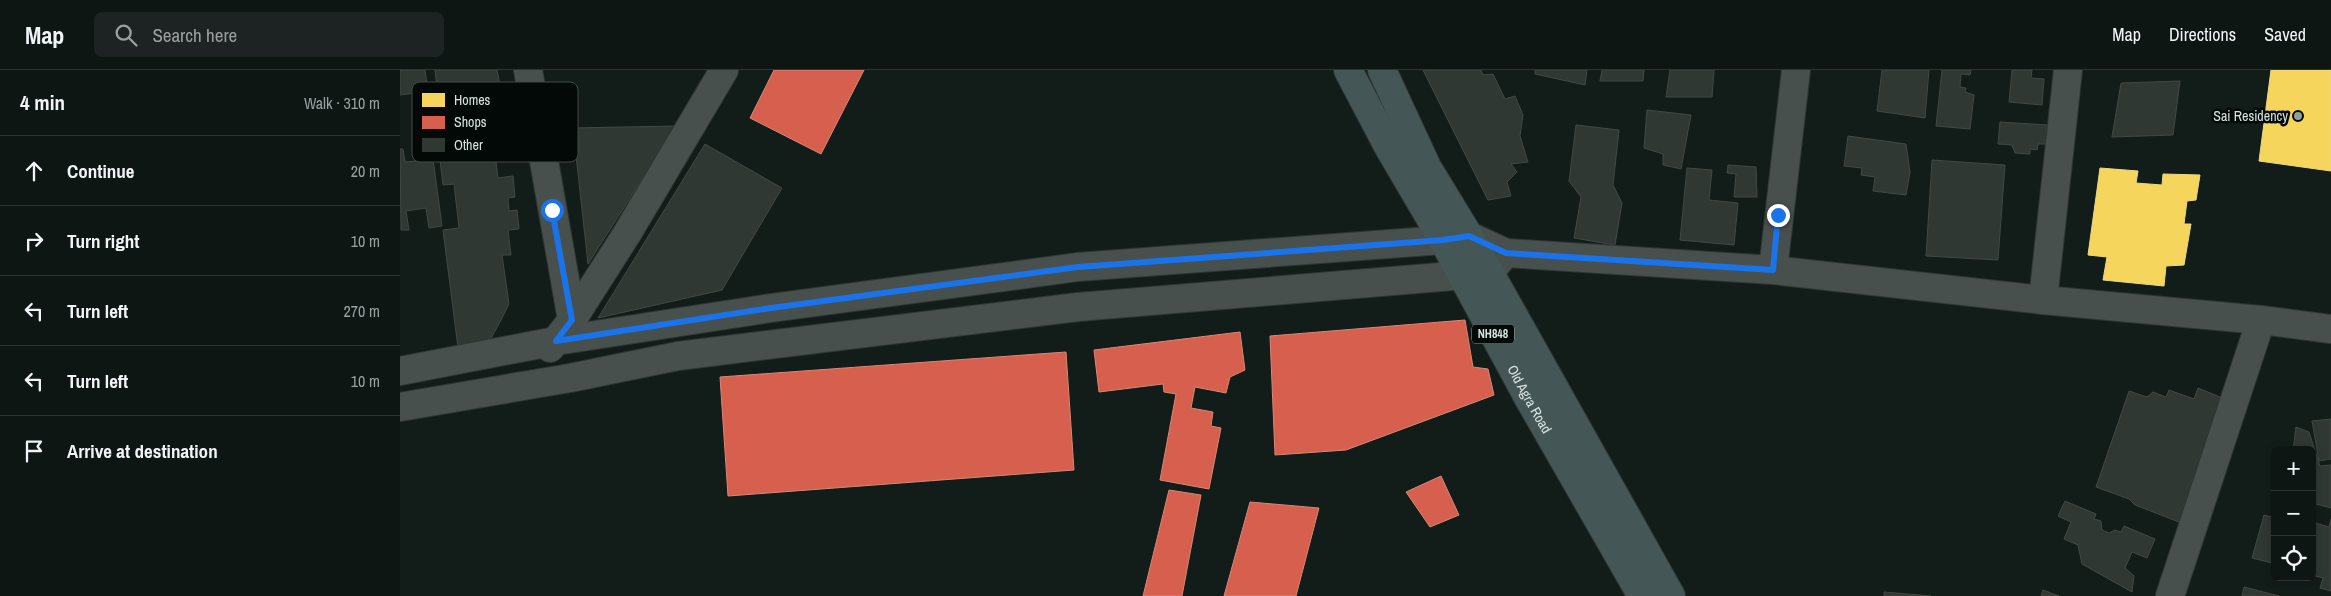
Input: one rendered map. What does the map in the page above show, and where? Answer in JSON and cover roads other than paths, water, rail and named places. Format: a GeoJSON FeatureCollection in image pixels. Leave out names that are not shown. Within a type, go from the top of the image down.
{"type":"FeatureCollection","features":[{"type":"Feature","properties":{"kind":"highway","name":"Old Agra Road"},"geometry":{"type":"LineString","coordinates":[[1348,70],[1389,148],[1456,238],[1497,263],[1672,596]]}},
{"type":"Feature","properties":{"kind":"highway","name":"Old Agra Road"},"geometry":{"type":"LineString","coordinates":[[1382,70],[1427,167],[1456,238],[1460,274],[1642,596]]}},
{"type":"Feature","properties":{"kind":"street"},"geometry":{"type":"LineString","coordinates":[[517,387],[564,330],[680,147],[724,70]]}},
{"type":"Feature","properties":{"kind":"street"},"geometry":{"type":"LineString","coordinates":[[1773,270],[1796,70]]}},
{"type":"Feature","properties":{"kind":"street"},"geometry":{"type":"LineString","coordinates":[[2043,300],[2068,70]]}},
{"type":"Feature","properties":{"kind":"street"},"geometry":{"type":"LineString","coordinates":[[541,162],[564,330]]}},
{"type":"Feature","properties":{"kind":"street"},"geometry":{"type":"LineString","coordinates":[[400,370],[564,330],[771,308],[1078,267],[1456,238]]}},
{"type":"Feature","properties":{"kind":"street"},"geometry":{"type":"LineString","coordinates":[[400,407],[678,356],[1078,307],[1460,274],[1497,263],[1773,270],[2043,300],[2261,320],[2331,329]]}},
{"type":"Feature","properties":{"kind":"street"},"geometry":{"type":"LineString","coordinates":[[2170,596],[2261,320]]}},
{"type":"Feature","properties":{"kind":"place","name":"Sai Residency"},"geometry":{"type":"Point","coordinates":[2298,116]}}]}
